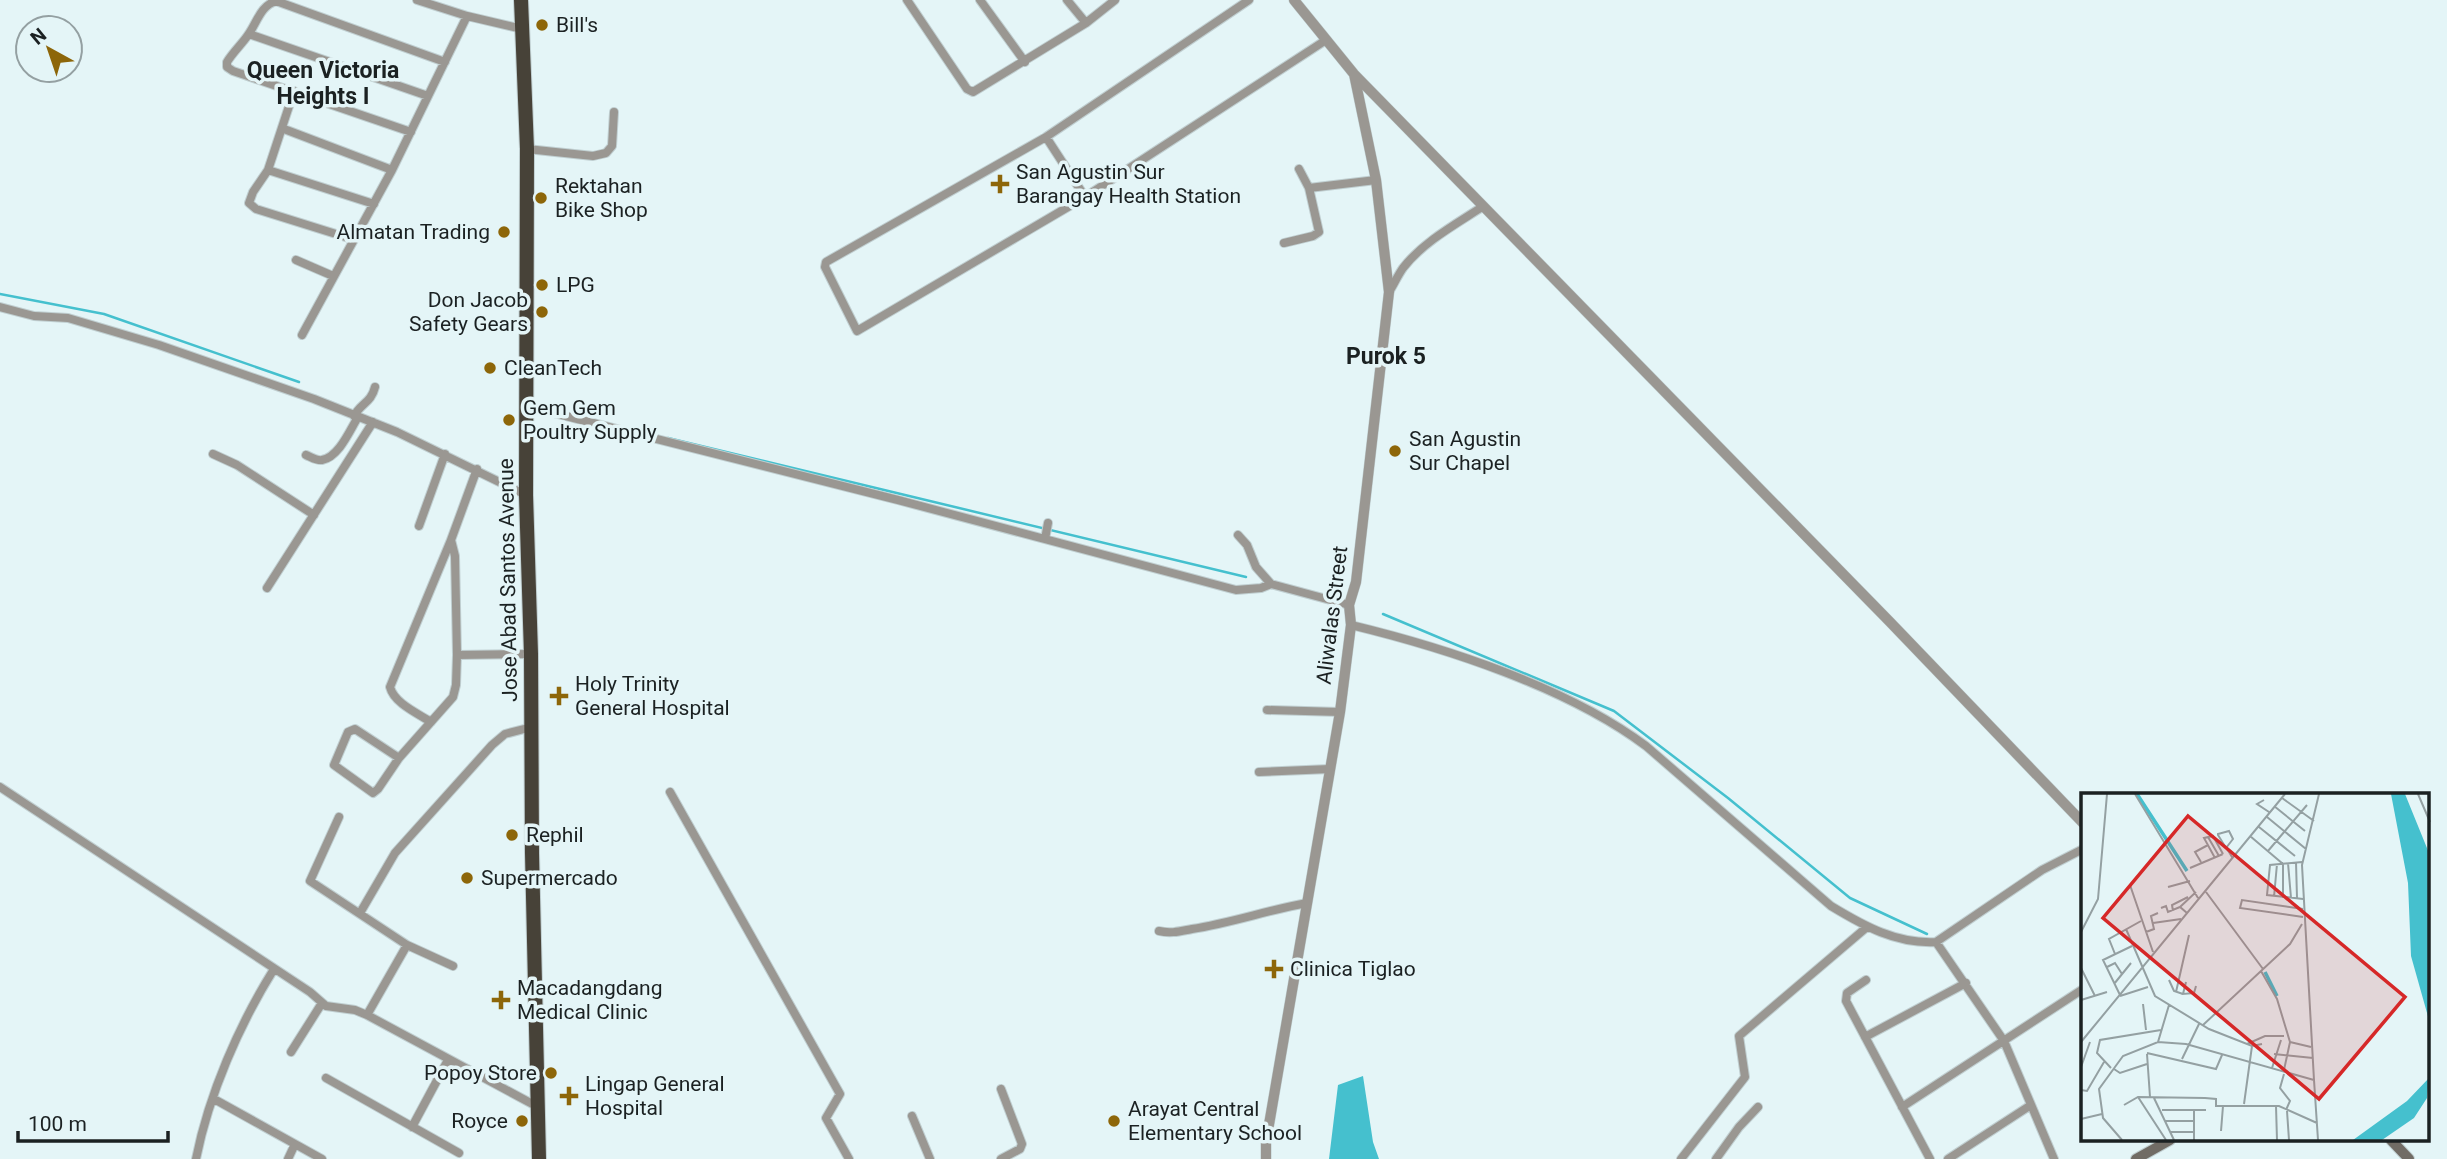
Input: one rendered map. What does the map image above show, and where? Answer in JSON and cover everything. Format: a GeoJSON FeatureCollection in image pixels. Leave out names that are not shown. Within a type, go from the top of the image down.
{"type":"FeatureCollection","features":[{"type":"Feature","properties":{"kind":"highway","name":"Jose Abad Santos Avenue"},"geometry":{"type":"LineString","coordinates":[[521,0],[527,149],[526,495],[539,1159]]}},
{"type":"Feature","properties":{"kind":"main road"},"geometry":{"type":"LineString","coordinates":[[2136,1159],[2166,1142]]}},
{"type":"Feature","properties":{"kind":"main road"},"geometry":{"type":"LineString","coordinates":[[2393,1142],[2409,1159]]}},
{"type":"Feature","properties":{"kind":"street"},"geometry":{"type":"LineString","coordinates":[[417,0],[467,16],[522,29]]}},
{"type":"Feature","properties":{"kind":"street"},"geometry":{"type":"LineString","coordinates":[[907,0],[970,92],[1025,62],[1086,23],[1115,0]]}},
{"type":"Feature","properties":{"kind":"street"},"geometry":{"type":"LineString","coordinates":[[981,0],[1025,62]]}},
{"type":"Feature","properties":{"kind":"street"},"geometry":{"type":"LineString","coordinates":[[1067,0],[1086,23]]}},
{"type":"Feature","properties":{"kind":"street"},"geometry":{"type":"LineString","coordinates":[[1249,0],[1046,137],[826,262],[825,267],[857,331],[1085,197],[1326,40]]}},
{"type":"Feature","properties":{"kind":"street"},"geometry":{"type":"LineString","coordinates":[[1294,0],[1354,74],[1891,622],[2081,821]]}},
{"type":"Feature","properties":{"kind":"street"},"geometry":{"type":"LineString","coordinates":[[411,132],[227,67],[231,55],[249,34],[259,14],[276,1],[445,62]]}},
{"type":"Feature","properties":{"kind":"street"},"geometry":{"type":"LineString","coordinates":[[302,335],[352,239],[374,205],[467,16]]}},
{"type":"Feature","properties":{"kind":"street"},"geometry":{"type":"LineString","coordinates":[[249,34],[428,96]]}},
{"type":"Feature","properties":{"kind":"street","name":"Aliwalas Street"},"geometry":{"type":"LineString","coordinates":[[1266,1159],[1266,1142],[1340,712],[1351,625],[1349,605],[1356,582],[1389,292],[1376,180],[1354,74]]}},
{"type":"Feature","properties":{"kind":"street"},"geometry":{"type":"LineString","coordinates":[[294,91],[284,129],[268,170],[250,198],[251,206],[352,239]]}},
{"type":"Feature","properties":{"kind":"street"},"geometry":{"type":"LineString","coordinates":[[527,149],[599,156],[612,146],[614,112]]}},
{"type":"Feature","properties":{"kind":"street"},"geometry":{"type":"LineString","coordinates":[[284,129],[392,170]]}},
{"type":"Feature","properties":{"kind":"street"},"geometry":{"type":"LineString","coordinates":[[1046,137],[1085,197]]}},
{"type":"Feature","properties":{"kind":"street"},"geometry":{"type":"LineString","coordinates":[[1284,243],[1319,232],[1309,188],[1299,169]]}},
{"type":"Feature","properties":{"kind":"street"},"geometry":{"type":"LineString","coordinates":[[268,170],[374,205]]}},
{"type":"Feature","properties":{"kind":"street"},"geometry":{"type":"LineString","coordinates":[[1309,188],[1376,180]]}},
{"type":"Feature","properties":{"kind":"street"},"geometry":{"type":"LineString","coordinates":[[1389,292],[1403,268],[1417,254],[1452,226],[1482,207]]}},
{"type":"Feature","properties":{"kind":"street"},"geometry":{"type":"LineString","coordinates":[[296,260],[334,276]]}},
{"type":"Feature","properties":{"kind":"street"},"geometry":{"type":"LineString","coordinates":[[0,307],[34,316],[68,318],[159,345],[373,422],[477,469],[526,495]]}},
{"type":"Feature","properties":{"kind":"street"},"geometry":{"type":"LineString","coordinates":[[306,455],[319,460],[326,459],[342,443],[358,408],[370,400],[375,387]]}},
{"type":"Feature","properties":{"kind":"street"},"geometry":{"type":"LineString","coordinates":[[526,406],[1045,537],[1236,590],[1261,588],[1271,584]]}},
{"type":"Feature","properties":{"kind":"street"},"geometry":{"type":"LineString","coordinates":[[267,588],[373,422]]}},
{"type":"Feature","properties":{"kind":"street"},"geometry":{"type":"LineString","coordinates":[[213,454],[237,465],[314,515]]}},
{"type":"Feature","properties":{"kind":"street"},"geometry":{"type":"LineString","coordinates":[[419,526],[445,454]]}},
{"type":"Feature","properties":{"kind":"street"},"geometry":{"type":"LineString","coordinates":[[431,722],[399,701],[392,694],[390,687],[452,540],[477,469]]}},
{"type":"Feature","properties":{"kind":"street"},"geometry":{"type":"LineString","coordinates":[[1045,537],[1048,523]]}},
{"type":"Feature","properties":{"kind":"street"},"geometry":{"type":"LineString","coordinates":[[1238,535],[1247,545],[1256,568],[1271,584],[1349,605]]}},
{"type":"Feature","properties":{"kind":"street"},"geometry":{"type":"LineString","coordinates":[[399,758],[355,729],[348,732],[334,765],[373,793],[399,758],[453,697],[457,654],[455,556],[452,540]]}},
{"type":"Feature","properties":{"kind":"street"},"geometry":{"type":"LineString","coordinates":[[1351,625],[1395,636],[1501,672],[1616,725],[1646,746],[1831,906],[1867,928],[1896,938],[1922,943],[1936,942],[2042,870],[2081,850]]}},
{"type":"Feature","properties":{"kind":"street"},"geometry":{"type":"LineString","coordinates":[[457,654],[531,654]]}},
{"type":"Feature","properties":{"kind":"street"},"geometry":{"type":"LineString","coordinates":[[1267,710],[1340,712]]}},
{"type":"Feature","properties":{"kind":"street"},"geometry":{"type":"LineString","coordinates":[[360,913],[395,853],[492,745],[505,734],[532,727]]}},
{"type":"Feature","properties":{"kind":"street"},"geometry":{"type":"LineString","coordinates":[[1259,772],[1330,769]]}},
{"type":"Feature","properties":{"kind":"street"},"geometry":{"type":"LineString","coordinates":[[0,787],[310,992],[322,1003],[367,1015],[538,1107]]}},
{"type":"Feature","properties":{"kind":"street"},"geometry":{"type":"LineString","coordinates":[[670,792],[840,1094],[826,1118],[849,1159]]}},
{"type":"Feature","properties":{"kind":"street"},"geometry":{"type":"LineString","coordinates":[[339,817],[310,881],[407,945],[453,965]]}},
{"type":"Feature","properties":{"kind":"street"},"geometry":{"type":"LineString","coordinates":[[1159,931],[1175,933],[1227,924],[1282,907],[1307,903]]}},
{"type":"Feature","properties":{"kind":"street"},"geometry":{"type":"LineString","coordinates":[[1681,1159],[1745,1077],[1739,1036],[1867,928]]}},
{"type":"Feature","properties":{"kind":"street"},"geometry":{"type":"LineString","coordinates":[[1936,942],[2004,1041],[2054,1159]]}},
{"type":"Feature","properties":{"kind":"street"},"geometry":{"type":"LineString","coordinates":[[367,1015],[407,945]]}},
{"type":"Feature","properties":{"kind":"street"},"geometry":{"type":"LineString","coordinates":[[196,1159],[201,1135],[241,1027],[274,969]]}},
{"type":"Feature","properties":{"kind":"street"},"geometry":{"type":"LineString","coordinates":[[1866,980],[1845,996],[1930,1159]]}},
{"type":"Feature","properties":{"kind":"street"},"geometry":{"type":"LineString","coordinates":[[1865,1037],[1966,983]]}},
{"type":"Feature","properties":{"kind":"street"},"geometry":{"type":"LineString","coordinates":[[1902,1107],[2081,990]]}},
{"type":"Feature","properties":{"kind":"street"},"geometry":{"type":"LineString","coordinates":[[291,1052],[322,1003]]}},
{"type":"Feature","properties":{"kind":"street"},"geometry":{"type":"LineString","coordinates":[[412,1127],[449,1060]]}},
{"type":"Feature","properties":{"kind":"street"},"geometry":{"type":"LineString","coordinates":[[326,1078],[459,1153]]}},
{"type":"Feature","properties":{"kind":"street"},"geometry":{"type":"LineString","coordinates":[[1001,1089],[1022,1143],[1020,1149],[1001,1159]]}},
{"type":"Feature","properties":{"kind":"street"},"geometry":{"type":"LineString","coordinates":[[214,1099],[322,1159]]}},
{"type":"Feature","properties":{"kind":"street"},"geometry":{"type":"LineString","coordinates":[[1948,1159],[2031,1105]]}},
{"type":"Feature","properties":{"kind":"street"},"geometry":{"type":"LineString","coordinates":[[1716,1159],[1739,1127],[1758,1107]]}},
{"type":"Feature","properties":{"kind":"street"},"geometry":{"type":"LineString","coordinates":[[912,1116],[930,1159]]}},
{"type":"Feature","properties":{"kind":"street"},"geometry":{"type":"LineString","coordinates":[[288,1159],[295,1144]]}},
{"type":"Feature","properties":{"kind":"water"},"geometry":{"type":"Polygon","coordinates":[[[1363,1076],[1373,1142],[1379,1159],[1329,1159],[1338,1085],[1363,1076]]]}},
{"type":"Feature","properties":{"kind":"waterway"},"geometry":{"type":"LineString","coordinates":[[0,294],[104,314],[299,382]]}},
{"type":"Feature","properties":{"kind":"waterway"},"geometry":{"type":"LineString","coordinates":[[668,438],[1246,577]]}},
{"type":"Feature","properties":{"kind":"waterway"},"geometry":{"type":"LineString","coordinates":[[1383,614],[1614,711],[1728,798],[1850,898],[1927,934]]}},
{"type":"Feature","properties":{"kind":"place","name":"Bill's"},"geometry":{"type":"Point","coordinates":[542,25]}},
{"type":"Feature","properties":{"kind":"place","name":"San Agustin Sur Barangay Health Station"},"geometry":{"type":"Point","coordinates":[1000,184]}},
{"type":"Feature","properties":{"kind":"place","name":"Rektahan Bike Shop"},"geometry":{"type":"Point","coordinates":[541,198]}},
{"type":"Feature","properties":{"kind":"place","name":"Almatan Trading"},"geometry":{"type":"Point","coordinates":[504,232]}},
{"type":"Feature","properties":{"kind":"place","name":"LPG"},"geometry":{"type":"Point","coordinates":[542,285]}},
{"type":"Feature","properties":{"kind":"place","name":"Don Jacob Safety Gears"},"geometry":{"type":"Point","coordinates":[542,312]}},
{"type":"Feature","properties":{"kind":"place","name":"CleanTech"},"geometry":{"type":"Point","coordinates":[490,368]}},
{"type":"Feature","properties":{"kind":"place","name":"Gem Gem Poultry Supply"},"geometry":{"type":"Point","coordinates":[509,420]}},
{"type":"Feature","properties":{"kind":"place","name":"San Agustin Sur Chapel"},"geometry":{"type":"Point","coordinates":[1395,451]}},
{"type":"Feature","properties":{"kind":"place","name":"Holy Trinity General Hospital"},"geometry":{"type":"Point","coordinates":[559,696]}},
{"type":"Feature","properties":{"kind":"place","name":"Rephil"},"geometry":{"type":"Point","coordinates":[512,835]}},
{"type":"Feature","properties":{"kind":"place","name":"Supermercado"},"geometry":{"type":"Point","coordinates":[467,878]}},
{"type":"Feature","properties":{"kind":"place","name":"Clinica Tiglao"},"geometry":{"type":"Point","coordinates":[1274,969]}},
{"type":"Feature","properties":{"kind":"place","name":"Macadangdang Medical Clinic"},"geometry":{"type":"Point","coordinates":[501,1000]}},
{"type":"Feature","properties":{"kind":"place","name":"Popoy Store"},"geometry":{"type":"Point","coordinates":[551,1073]}},
{"type":"Feature","properties":{"kind":"place","name":"Lingap General Hospital"},"geometry":{"type":"Point","coordinates":[569,1096]}},
{"type":"Feature","properties":{"kind":"place","name":"Royce"},"geometry":{"type":"Point","coordinates":[522,1121]}},
{"type":"Feature","properties":{"kind":"place","name":"Arayat Central Elementary School"},"geometry":{"type":"Point","coordinates":[1114,1121]}},
{"type":"Feature","properties":{"kind":"district","name":"Queen Victoria Heights I"},"geometry":{"type":"Point","coordinates":[323,83]}},
{"type":"Feature","properties":{"kind":"district","name":"Purok 5"},"geometry":{"type":"Point","coordinates":[1386,356]}}]}
